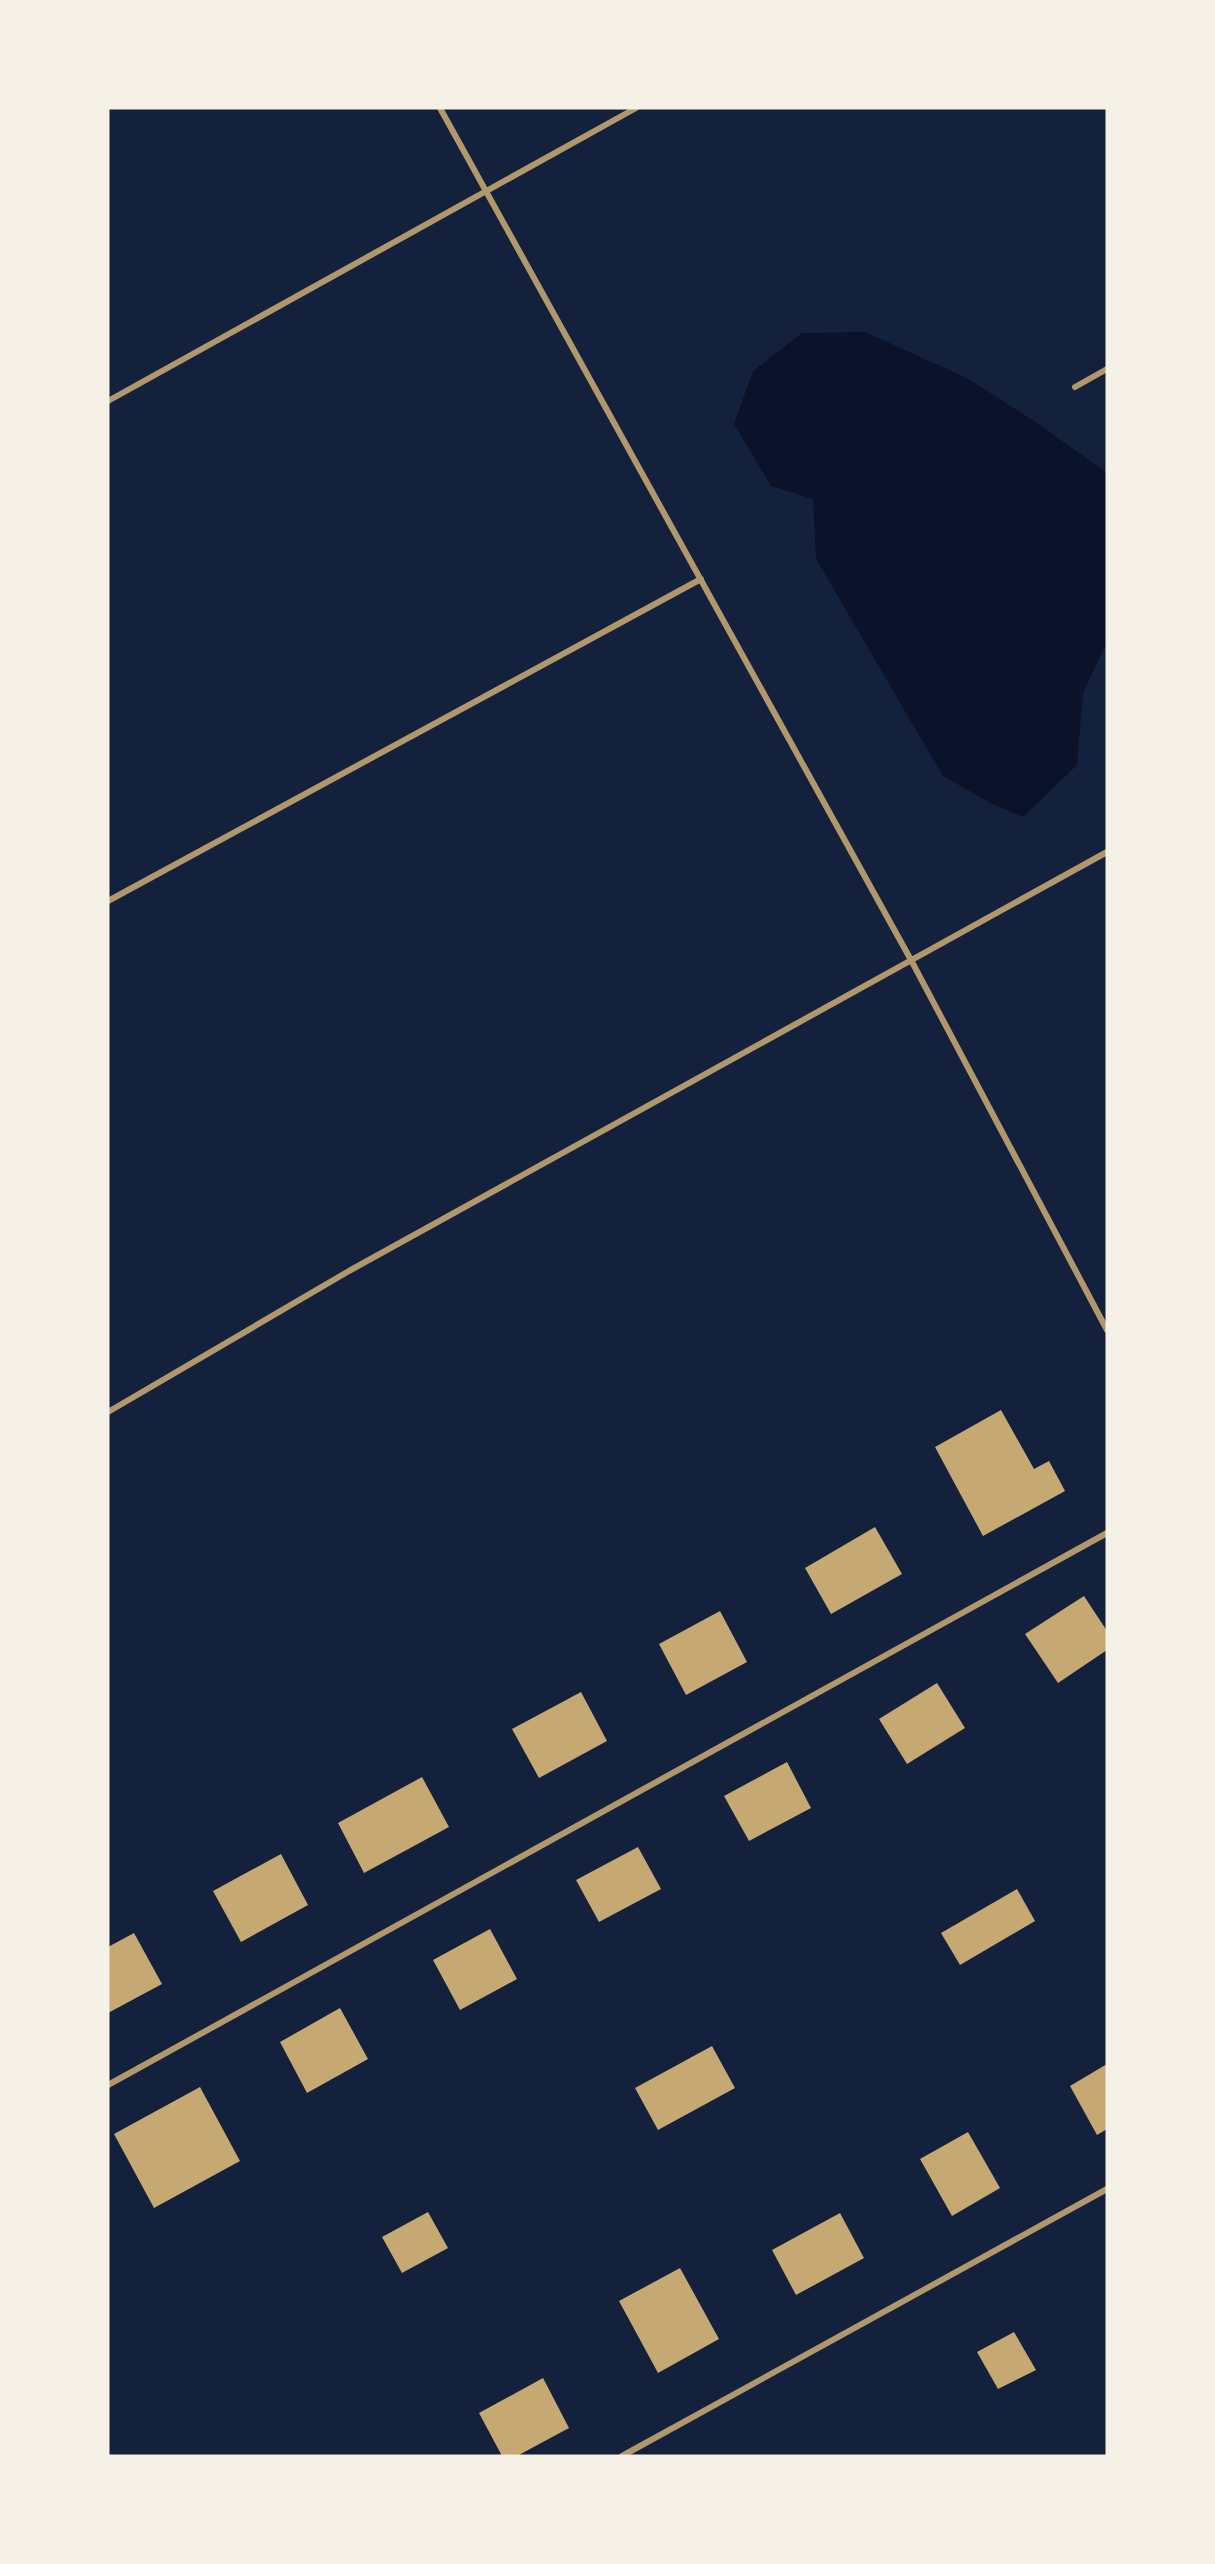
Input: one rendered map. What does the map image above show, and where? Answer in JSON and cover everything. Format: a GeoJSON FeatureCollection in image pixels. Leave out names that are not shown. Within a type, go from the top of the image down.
{"type":"FeatureCollection","features":[{"type":"Feature","properties":{"kind":"street"},"geometry":{"type":"LineString","coordinates":[[440,108],[911,960],[1107,1329]]}},
{"type":"Feature","properties":{"kind":"street"},"geometry":{"type":"LineString","coordinates":[[108,401],[488,193],[636,108]]}},
{"type":"Feature","properties":{"kind":"street"},"geometry":{"type":"LineString","coordinates":[[1075,387],[1107,369]]}},
{"type":"Feature","properties":{"kind":"street"},"geometry":{"type":"LineString","coordinates":[[108,901],[701,579]]}},
{"type":"Feature","properties":{"kind":"street"},"geometry":{"type":"LineString","coordinates":[[108,1412],[359,1265],[1107,852]]}},
{"type":"Feature","properties":{"kind":"street"},"geometry":{"type":"LineString","coordinates":[[108,2085],[1107,1533]]}},
{"type":"Feature","properties":{"kind":"street"},"geometry":{"type":"LineString","coordinates":[[622,2456],[1107,2189]]}},
{"type":"Feature","properties":{"kind":"water"},"geometry":{"type":"Polygon","coordinates":[[[865,332],[967,378],[1037,423],[1107,473],[1107,642],[1083,693],[1077,765],[1023,817],[996,806],[943,776],[816,559],[813,499],[771,486],[734,424],[753,371],[802,333],[865,332]]]}},
{"type":"Feature","properties":{"kind":"building"},"geometry":{"type":"Polygon","coordinates":[[[1001,1410],[1034,1469],[1049,1461],[1065,1491],[983,1536],[935,1447],[1001,1410]]]}},
{"type":"Feature","properties":{"kind":"building"},"geometry":{"type":"Polygon","coordinates":[[[875,1527],[902,1574],[831,1614],[805,1568],[875,1527]]]}},
{"type":"Feature","properties":{"kind":"building"},"geometry":{"type":"Polygon","coordinates":[[[1084,1596],[1107,1631],[1107,1650],[1058,1683],[1025,1634],[1084,1596]]]}},
{"type":"Feature","properties":{"kind":"building"},"geometry":{"type":"Polygon","coordinates":[[[720,1611],[747,1662],[686,1695],[659,1644],[720,1611]]]}},
{"type":"Feature","properties":{"kind":"building"},"geometry":{"type":"Polygon","coordinates":[[[937,1683],[965,1728],[907,1764],[879,1719],[937,1683]]]}},
{"type":"Feature","properties":{"kind":"building"},"geometry":{"type":"Polygon","coordinates":[[[581,1692],[607,1741],[539,1778],[512,1729],[581,1692]]]}},
{"type":"Feature","properties":{"kind":"building"},"geometry":{"type":"Polygon","coordinates":[[[787,1762],[811,1808],[749,1841],[724,1796],[787,1762]]]}},
{"type":"Feature","properties":{"kind":"building"},"geometry":{"type":"Polygon","coordinates":[[[422,1777],[449,1827],[364,1873],[338,1823],[422,1777]]]}},
{"type":"Feature","properties":{"kind":"building"},"geometry":{"type":"Polygon","coordinates":[[[638,1847],[661,1889],[599,1922],[576,1880],[638,1847]]]}},
{"type":"Feature","properties":{"kind":"building"},"geometry":{"type":"Polygon","coordinates":[[[281,1854],[308,1905],[241,1942],[213,1891],[281,1854]]]}},
{"type":"Feature","properties":{"kind":"building"},"geometry":{"type":"Polygon","coordinates":[[[1017,1889],[1035,1921],[960,1965],[941,1933],[1017,1889]]]}},
{"type":"Feature","properties":{"kind":"building"},"geometry":{"type":"Polygon","coordinates":[[[490,1929],[517,1979],[460,2010],[433,1960],[490,1929]]]}},
{"type":"Feature","properties":{"kind":"building"},"geometry":{"type":"Polygon","coordinates":[[[134,1933],[162,1984],[108,2013],[108,1947],[134,1933]]]}},
{"type":"Feature","properties":{"kind":"building"},"geometry":{"type":"Polygon","coordinates":[[[340,2008],[368,2059],[307,2093],[280,2042],[340,2008]]]}},
{"type":"Feature","properties":{"kind":"building"},"geometry":{"type":"Polygon","coordinates":[[[712,2046],[735,2088],[658,2130],[635,2088],[712,2046]]]}},
{"type":"Feature","properties":{"kind":"building"},"geometry":{"type":"Polygon","coordinates":[[[1107,2064],[1107,2129],[1097,2135],[1070,2086],[1107,2064]]]}},
{"type":"Feature","properties":{"kind":"building"},"geometry":{"type":"Polygon","coordinates":[[[200,2087],[240,2161],[154,2208],[114,2134],[200,2087]]]}},
{"type":"Feature","properties":{"kind":"building"},"geometry":{"type":"Polygon","coordinates":[[[968,2132],[1000,2188],[952,2216],[920,2159],[968,2132]]]}},
{"type":"Feature","properties":{"kind":"building"},"geometry":{"type":"Polygon","coordinates":[[[428,2212],[448,2248],[402,2273],[382,2237],[428,2212]]]}},
{"type":"Feature","properties":{"kind":"building"},"geometry":{"type":"Polygon","coordinates":[[[840,2213],[864,2258],[796,2295],[772,2250],[840,2213]]]}},
{"type":"Feature","properties":{"kind":"building"},"geometry":{"type":"Polygon","coordinates":[[[680,2268],[719,2339],[658,2373],[619,2301],[680,2268]]]}},
{"type":"Feature","properties":{"kind":"building"},"geometry":{"type":"Polygon","coordinates":[[[1014,2332],[1036,2370],[998,2389],[977,2352],[1014,2332]]]}},
{"type":"Feature","properties":{"kind":"building"},"geometry":{"type":"Polygon","coordinates":[[[543,2378],[569,2428],[517,2456],[502,2456],[479,2413],[543,2378]]]}}]}
